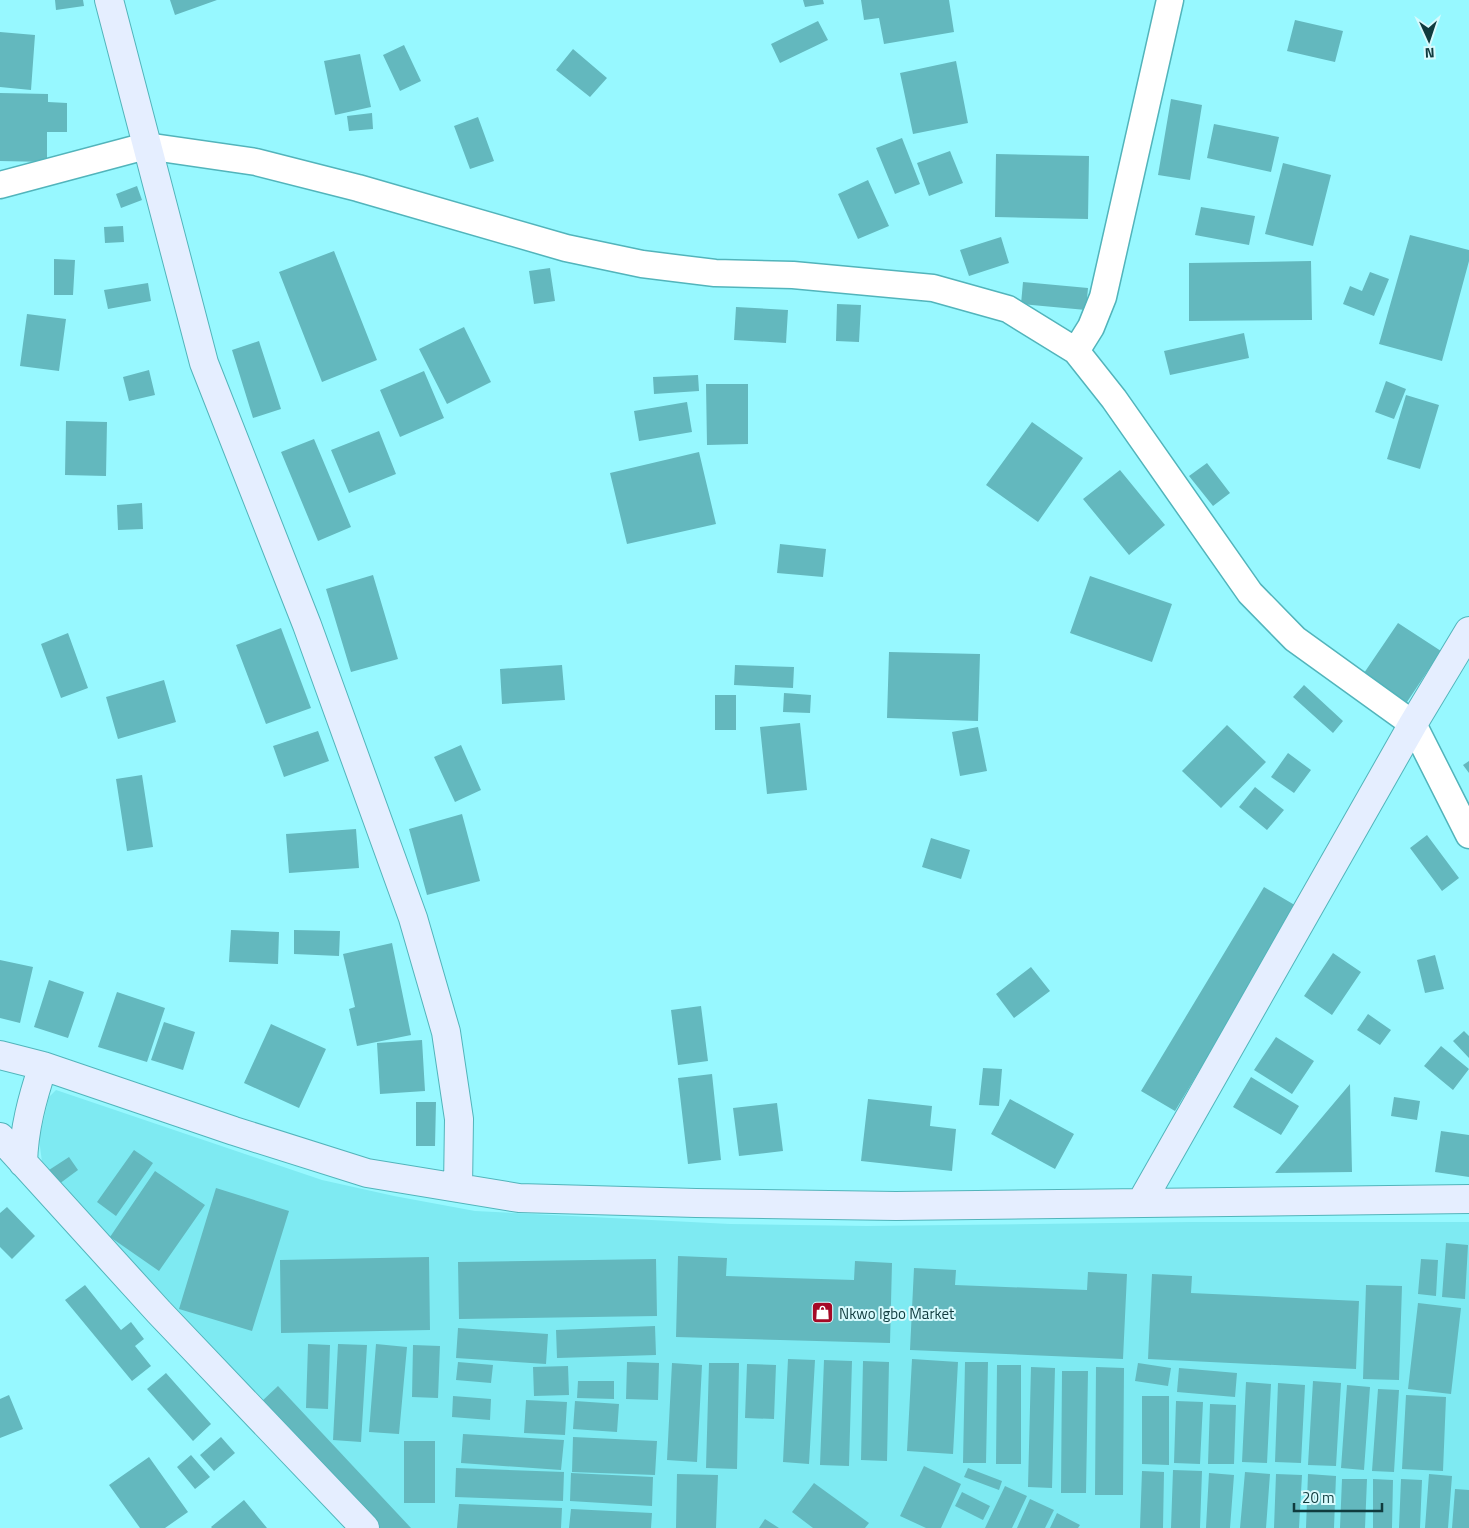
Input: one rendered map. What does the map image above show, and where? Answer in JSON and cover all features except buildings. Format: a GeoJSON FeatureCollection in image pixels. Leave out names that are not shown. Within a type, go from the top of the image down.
{"type":"FeatureCollection","features":[{"type":"Feature","properties":{"kind":"main road"},"geometry":{"type":"LineString","coordinates":[[109,0],[204,363],[306,625],[416,928],[446,1032],[459,1119],[458,1188]]}},
{"type":"Feature","properties":{"kind":"main road"},"geometry":{"type":"LineString","coordinates":[[1142,1201],[1413,724],[1469,631]]}},
{"type":"Feature","properties":{"kind":"main road"},"geometry":{"type":"LineString","coordinates":[[0,1055],[43,1066],[234,1131],[367,1173],[519,1198],[896,1206],[1142,1201],[1469,1199]]}},
{"type":"Feature","properties":{"kind":"main road"},"geometry":{"type":"LineString","coordinates":[[23,1164],[24,1134],[31,1103],[43,1066]]}},
{"type":"Feature","properties":{"kind":"main road"},"geometry":{"type":"LineString","coordinates":[[0,1137],[153,1305],[365,1528]]}},
{"type":"Feature","properties":{"kind":"street"},"geometry":{"type":"LineString","coordinates":[[1076,351],[1091,327],[1103,297],[1170,0]]}},
{"type":"Feature","properties":{"kind":"street"},"geometry":{"type":"LineString","coordinates":[[0,185],[146,146],[256,162],[358,188],[566,248],[642,264],[715,273],[793,275],[933,288],[1008,309],[1076,351],[1114,398],[1250,593],[1295,639],[1413,724],[1469,835]]}},
{"type":"Feature","properties":{"kind":"shaded area","name":"Nkwo Igbo Market"},"geometry":{"type":"Polygon","coordinates":[[[56,1090],[322,1180],[475,1211],[730,1224],[867,1226],[1190,1222],[1469,1222],[1469,1528],[376,1528],[66,1193],[42,1162],[39,1139],[49,1097],[56,1090]]]}},
{"type":"Feature","properties":{"kind":"place","name":"Nkwo Igbo Market"},"geometry":{"type":"Point","coordinates":[823,1313]}}]}
